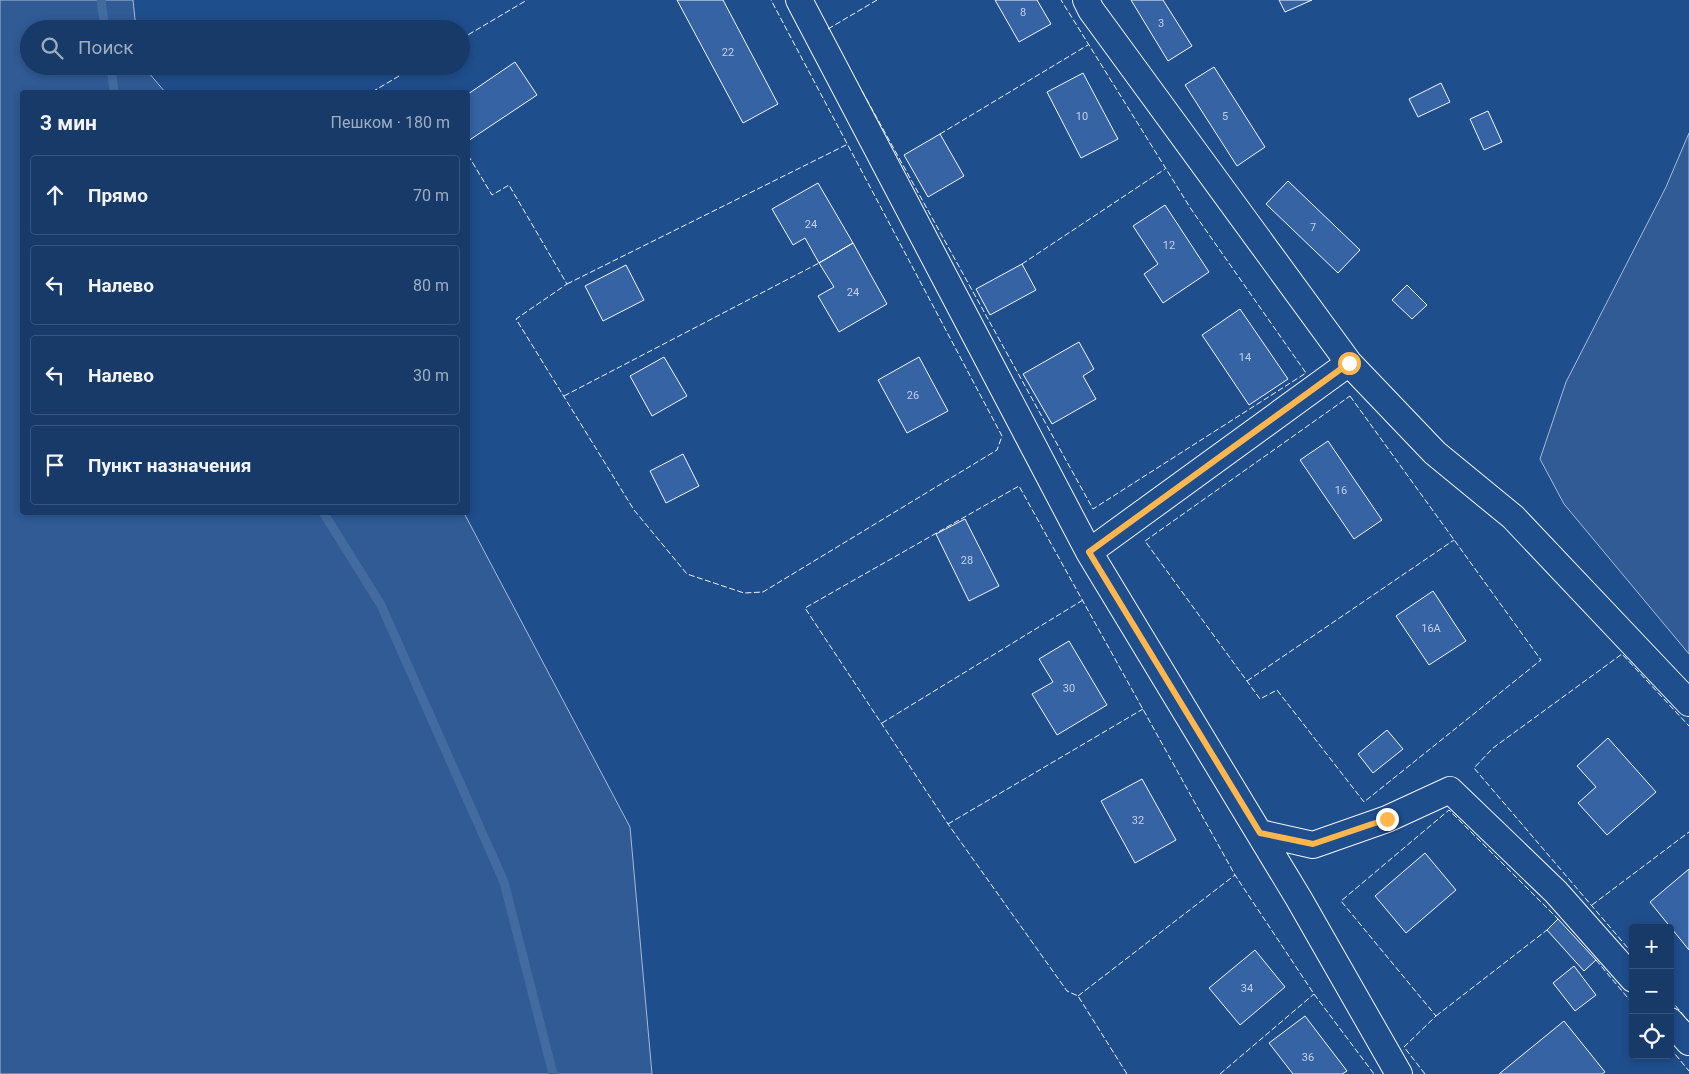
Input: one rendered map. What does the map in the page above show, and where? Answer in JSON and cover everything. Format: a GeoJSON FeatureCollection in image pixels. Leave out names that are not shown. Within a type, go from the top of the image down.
{"type":"FeatureCollection","features":[{"type":"Feature","properties":{"kind":"street"},"geometry":{"type":"LineString","coordinates":[[799,0],[1089,552],[1260,833],[1399,1074]]}},
{"type":"Feature","properties":{"kind":"street"},"geometry":{"type":"LineString","coordinates":[[1086,0],[1091,10],[1349,363],[1435,453],[1513,517],[1689,703]]}},
{"type":"Feature","properties":{"kind":"street"},"geometry":{"type":"LineString","coordinates":[[1089,552],[1349,363]]}},
{"type":"Feature","properties":{"kind":"street"},"geometry":{"type":"LineString","coordinates":[[1260,833],[1313,844],[1387,819],[1450,790],[1556,892],[1629,974]]}},
{"type":"Feature","properties":{"kind":"street"},"geometry":{"type":"LineString","coordinates":[[1674,1025],[1689,1042]]}},
{"type":"Feature","properties":{"kind":"shaded area"},"geometry":{"type":"Polygon","coordinates":[[[0,0],[133,0],[135,20],[20,20],[20,75],[151,75],[163,90],[20,90],[20,515],[465,515],[630,827],[652,1074],[0,1074],[0,0]]]}},
{"type":"Feature","properties":{"kind":"shaded area"},"geometry":{"type":"Polygon","coordinates":[[[1689,133],[1689,654],[1564,504],[1540,459],[1566,382],[1666,187],[1689,133]]]}},
{"type":"Feature","properties":{"kind":"building"},"geometry":{"type":"Polygon","coordinates":[[[677,0],[723,0],[778,104],[743,123],[677,0]]]}},
{"type":"Feature","properties":{"kind":"building"},"geometry":{"type":"Polygon","coordinates":[[[995,0],[1037,0],[1051,24],[1019,42],[995,0]]]}},
{"type":"Feature","properties":{"kind":"building"},"geometry":{"type":"Polygon","coordinates":[[[1131,0],[1163,0],[1192,46],[1168,61],[1131,0]]]}},
{"type":"Feature","properties":{"kind":"building"},"geometry":{"type":"Polygon","coordinates":[[[1279,0],[1312,0],[1285,12],[1279,0]]]}},
{"type":"Feature","properties":{"kind":"building"},"geometry":{"type":"Polygon","coordinates":[[[515,62],[537,95],[470,140],[470,93],[515,62]]]}},
{"type":"Feature","properties":{"kind":"building"},"geometry":{"type":"Polygon","coordinates":[[[1214,67],[1265,147],[1237,166],[1185,85],[1214,67]]]}},
{"type":"Feature","properties":{"kind":"building"},"geometry":{"type":"Polygon","coordinates":[[[1083,73],[1118,139],[1081,158],[1047,92],[1083,73]]]}},
{"type":"Feature","properties":{"kind":"building"},"geometry":{"type":"Polygon","coordinates":[[[1441,83],[1450,102],[1418,117],[1409,99],[1441,83]]]}},
{"type":"Feature","properties":{"kind":"building"},"geometry":{"type":"Polygon","coordinates":[[[1488,111],[1502,142],[1484,150],[1470,119],[1488,111]]]}},
{"type":"Feature","properties":{"kind":"building"},"geometry":{"type":"Polygon","coordinates":[[[940,134],[964,176],[928,197],[904,155],[940,134]]]}},
{"type":"Feature","properties":{"kind":"building"},"geometry":{"type":"Polygon","coordinates":[[[1288,181],[1360,250],[1338,273],[1266,204],[1288,181]]]}},
{"type":"Feature","properties":{"kind":"building"},"geometry":{"type":"Polygon","coordinates":[[[818,183],[853,243],[819,263],[805,238],[793,245],[772,209],[818,183]]]}},
{"type":"Feature","properties":{"kind":"building"},"geometry":{"type":"Polygon","coordinates":[[[1165,205],[1209,272],[1163,303],[1144,274],[1158,264],[1133,226],[1165,205]]]}},
{"type":"Feature","properties":{"kind":"building"},"geometry":{"type":"Polygon","coordinates":[[[853,243],[887,304],[839,332],[818,296],[834,287],[819,263],[853,243]]]}},
{"type":"Feature","properties":{"kind":"building"},"geometry":{"type":"Polygon","coordinates":[[[1022,264],[1036,290],[990,315],[976,289],[1022,264]]]}},
{"type":"Feature","properties":{"kind":"building"},"geometry":{"type":"Polygon","coordinates":[[[626,265],[644,300],[603,321],[585,286],[626,265]]]}},
{"type":"Feature","properties":{"kind":"building"},"geometry":{"type":"Polygon","coordinates":[[[1407,285],[1427,305],[1412,319],[1392,300],[1407,285]]]}},
{"type":"Feature","properties":{"kind":"building"},"geometry":{"type":"Polygon","coordinates":[[[1240,309],[1288,379],[1249,405],[1202,335],[1240,309]]]}},
{"type":"Feature","properties":{"kind":"building"},"geometry":{"type":"Polygon","coordinates":[[[1079,342],[1094,369],[1083,376],[1096,399],[1052,424],[1023,374],[1079,342]]]}},
{"type":"Feature","properties":{"kind":"building"},"geometry":{"type":"Polygon","coordinates":[[[664,357],[687,396],[652,416],[630,376],[664,357]]]}},
{"type":"Feature","properties":{"kind":"building"},"geometry":{"type":"Polygon","coordinates":[[[919,357],[948,411],[907,433],[878,380],[919,357]]]}},
{"type":"Feature","properties":{"kind":"building"},"geometry":{"type":"Polygon","coordinates":[[[1328,441],[1382,520],[1354,539],[1300,460],[1328,441]]]}},
{"type":"Feature","properties":{"kind":"building"},"geometry":{"type":"Polygon","coordinates":[[[683,454],[699,486],[666,503],[650,471],[683,454]]]}},
{"type":"Feature","properties":{"kind":"building"},"geometry":{"type":"Polygon","coordinates":[[[965,519],[999,586],[969,601],[936,534],[965,519]]]}},
{"type":"Feature","properties":{"kind":"building"},"geometry":{"type":"Polygon","coordinates":[[[1433,591],[1466,641],[1429,665],[1396,616],[1433,591]]]}},
{"type":"Feature","properties":{"kind":"building"},"geometry":{"type":"Polygon","coordinates":[[[1069,641],[1107,705],[1057,735],[1032,694],[1053,682],[1039,659],[1069,641]]]}},
{"type":"Feature","properties":{"kind":"building"},"geometry":{"type":"Polygon","coordinates":[[[1387,730],[1403,749],[1373,773],[1358,754],[1387,730]]]}},
{"type":"Feature","properties":{"kind":"building"},"geometry":{"type":"Polygon","coordinates":[[[1608,738],[1656,792],[1607,835],[1578,803],[1596,787],[1577,766],[1608,738]]]}},
{"type":"Feature","properties":{"kind":"building"},"geometry":{"type":"Polygon","coordinates":[[[1142,779],[1176,840],[1135,863],[1101,801],[1142,779]]]}},
{"type":"Feature","properties":{"kind":"building"},"geometry":{"type":"Polygon","coordinates":[[[1425,853],[1456,890],[1406,933],[1375,896],[1425,853]]]}},
{"type":"Feature","properties":{"kind":"building"},"geometry":{"type":"Polygon","coordinates":[[[1689,869],[1689,950],[1674,932],[1674,924],[1668,924],[1650,902],[1689,869]]]}},
{"type":"Feature","properties":{"kind":"building"},"geometry":{"type":"Polygon","coordinates":[[[1558,919],[1596,960],[1584,971],[1547,930],[1558,919]]]}},
{"type":"Feature","properties":{"kind":"building"},"geometry":{"type":"Polygon","coordinates":[[[1255,950],[1285,987],[1240,1025],[1209,988],[1255,950]]]}},
{"type":"Feature","properties":{"kind":"building"},"geometry":{"type":"Polygon","coordinates":[[[1574,966],[1596,995],[1575,1011],[1553,983],[1574,966]]]}},
{"type":"Feature","properties":{"kind":"building"},"geometry":{"type":"Polygon","coordinates":[[[1305,1016],[1347,1071],[1342,1074],[1293,1074],[1269,1043],[1305,1016]]]}},
{"type":"Feature","properties":{"kind":"building"},"geometry":{"type":"Polygon","coordinates":[[[1564,1021],[1605,1072],[1602,1074],[1499,1074],[1564,1021]]]}},
{"type":"Feature","properties":{"kind":"waterway"},"geometry":{"type":"LineString","coordinates":[[101,0],[104,20]]}},
{"type":"Feature","properties":{"kind":"waterway"},"geometry":{"type":"LineString","coordinates":[[112,75],[114,90]]}},
{"type":"Feature","properties":{"kind":"waterway"},"geometry":{"type":"LineString","coordinates":[[325,515],[381,605],[504,882],[553,1074]]}},
{"type":"Feature","properties":{"kind":"fence"},"geometry":{"type":"LineString","coordinates":[[470,34],[527,0]]}},
{"type":"Feature","properties":{"kind":"fence"},"geometry":{"type":"LineString","coordinates":[[470,158],[492,195],[509,185],[567,284],[516,319],[634,510],[687,574],[744,593],[763,592],[997,450],[1002,436],[771,0]]}},
{"type":"Feature","properties":{"kind":"fence"},"geometry":{"type":"LineString","coordinates":[[828,29],[877,0]]}},
{"type":"Feature","properties":{"kind":"fence"},"geometry":{"type":"LineString","coordinates":[[862,91],[1093,509],[1306,373],[1191,209],[1061,0]]}},
{"type":"Feature","properties":{"kind":"fence"},"geometry":{"type":"LineString","coordinates":[[940,134],[1088,45]]}},
{"type":"Feature","properties":{"kind":"fence"},"geometry":{"type":"LineString","coordinates":[[375,90],[401,75]]}},
{"type":"Feature","properties":{"kind":"fence"},"geometry":{"type":"LineString","coordinates":[[567,284],[848,144]]}},
{"type":"Feature","properties":{"kind":"fence"},"geometry":{"type":"LineString","coordinates":[[1022,264],[1165,169]]}},
{"type":"Feature","properties":{"kind":"fence"},"geometry":{"type":"LineString","coordinates":[[564,396],[819,263]]}},
{"type":"Feature","properties":{"kind":"fence"},"geometry":{"type":"LineString","coordinates":[[1350,396],[1541,660],[1364,802],[1277,690],[1260,699],[1145,541],[1350,396]]}},
{"type":"Feature","properties":{"kind":"fence"},"geometry":{"type":"LineString","coordinates":[[1127,1074],[1078,996],[1067,991],[948,824],[805,608],[1019,486],[1235,875],[1314,994],[1374,1074]]}},
{"type":"Feature","properties":{"kind":"fence"},"geometry":{"type":"LineString","coordinates":[[1247,681],[1454,540]]}},
{"type":"Feature","properties":{"kind":"fence"},"geometry":{"type":"LineString","coordinates":[[882,723],[1083,600]]}},
{"type":"Feature","properties":{"kind":"fence"},"geometry":{"type":"LineString","coordinates":[[1629,949],[1474,768],[1493,748],[1622,654],[1689,726]]}},
{"type":"Feature","properties":{"kind":"fence"},"geometry":{"type":"LineString","coordinates":[[948,824],[1143,709]]}},
{"type":"Feature","properties":{"kind":"fence"},"geometry":{"type":"LineString","coordinates":[[1425,1074],[1404,1047],[1436,1016],[1341,901],[1449,810],[1558,919]]}},
{"type":"Feature","properties":{"kind":"fence"},"geometry":{"type":"LineString","coordinates":[[1592,905],[1689,832]]}},
{"type":"Feature","properties":{"kind":"fence"},"geometry":{"type":"LineString","coordinates":[[1078,996],[1235,875]]}},
{"type":"Feature","properties":{"kind":"fence"},"geometry":{"type":"LineString","coordinates":[[1436,1016],[1547,930]]}},
{"type":"Feature","properties":{"kind":"fence"},"geometry":{"type":"LineString","coordinates":[[1596,960],[1629,999]]}},
{"type":"Feature","properties":{"kind":"fence"},"geometry":{"type":"LineString","coordinates":[[1220,1074],[1314,994]]}},
{"type":"Feature","properties":{"kind":"fence"},"geometry":{"type":"LineString","coordinates":[[1674,1004],[1689,1022]]}},
{"type":"Feature","properties":{"kind":"fence"},"geometry":{"type":"LineString","coordinates":[[1674,1053],[1689,1071]]}},
{"type":"Feature","properties":{"kind":"route"},"geometry":{"type":"LineString","coordinates":[[1349,363],[1089,552],[1260,833],[1313,844],[1387,819]]}}]}
